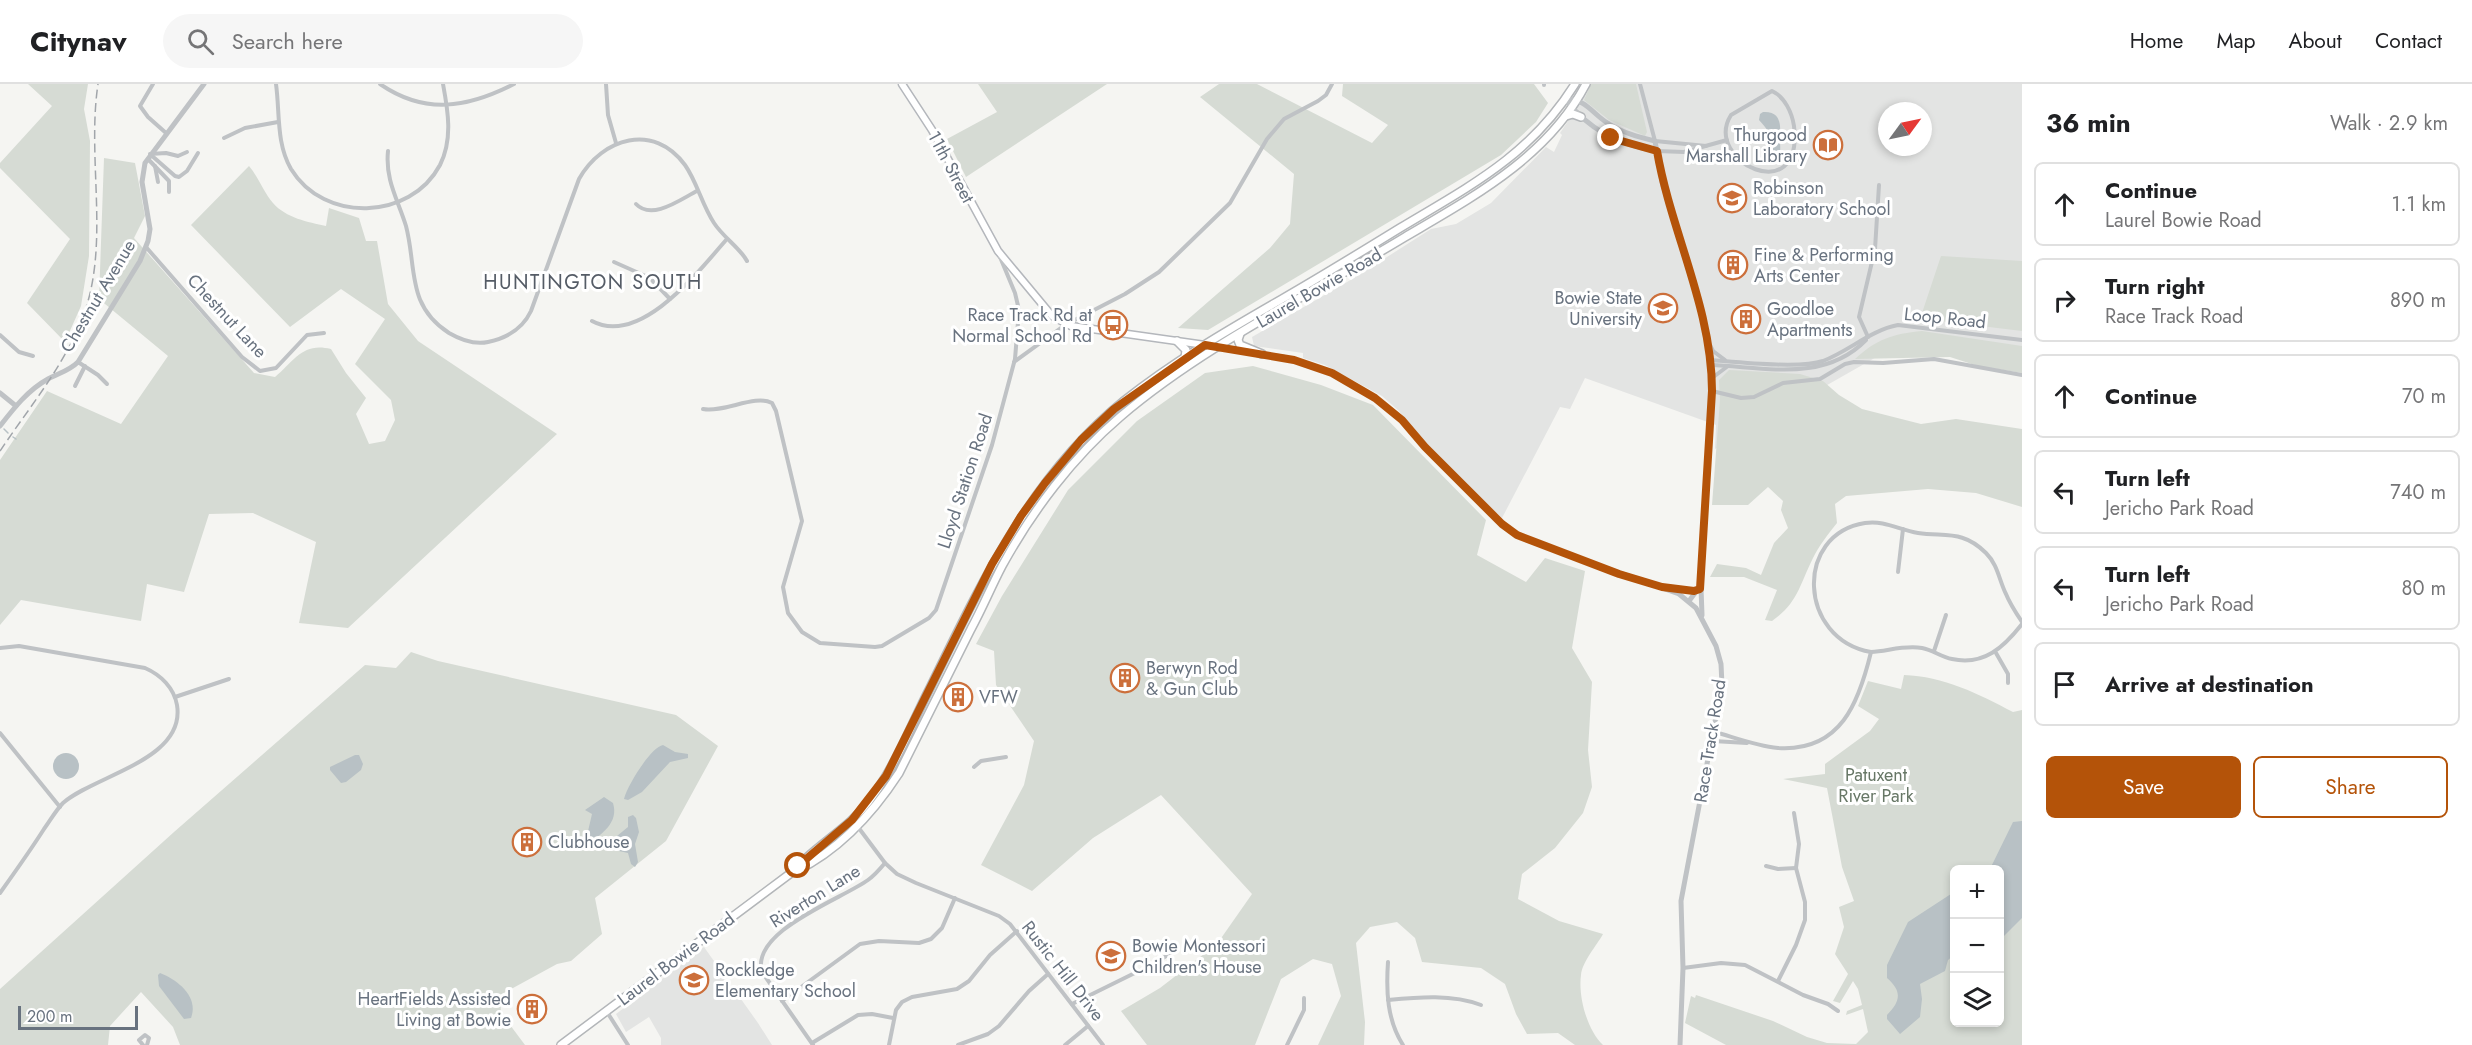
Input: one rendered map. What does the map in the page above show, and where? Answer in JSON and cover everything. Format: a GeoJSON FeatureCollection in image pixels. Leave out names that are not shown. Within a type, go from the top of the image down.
{"type":"FeatureCollection","features":[{"type":"Feature","properties":{"kind":"main road","name":"11th Street"},"geometry":{"type":"LineString","coordinates":[[902,84],[932,130],[998,251]]}},
{"type":"Feature","properties":{"kind":"main road","name":"Laurel Bowie Road"},"geometry":{"type":"LineString","coordinates":[[854,823],[892,766],[992,564],[1034,497],[1060,464],[1101,421],[1126,400],[1205,345],[1444,202],[1503,163],[1532,140],[1575,84]]}},
{"type":"Feature","properties":{"kind":"main road","name":"Laurel Bowie Road"},"geometry":{"type":"LineString","coordinates":[[561,1045],[791,873],[806,857],[854,823],[880,800],[899,773],[1002,566],[1048,496],[1088,448],[1118,419],[1152,392],[1219,347],[1504,176],[1541,145],[1566,116],[1586,84]]}},
{"type":"Feature","properties":{"kind":"main road"},"geometry":{"type":"LineString","coordinates":[[1566,116],[1573,114],[1581,117]]}},
{"type":"Feature","properties":{"kind":"main road"},"geometry":{"type":"LineString","coordinates":[[998,251],[1052,316],[1065,325]]}},
{"type":"Feature","properties":{"kind":"main road","name":"Race Track Road"},"geometry":{"type":"LineString","coordinates":[[1065,325],[1219,347]]}},
{"type":"Feature","properties":{"kind":"main road"},"geometry":{"type":"LineString","coordinates":[[1240,334],[1238,340],[1240,345],[1262,354]]}},
{"type":"Feature","properties":{"kind":"main road"},"geometry":{"type":"LineString","coordinates":[[1177,341],[1186,350],[1185,358]]}},
{"type":"Feature","properties":{"kind":"street"},"geometry":{"type":"LineString","coordinates":[[153,84],[140,106],[148,117],[166,133]]}},
{"type":"Feature","properties":{"kind":"street","name":"Chestnut Avenue"},"geometry":{"type":"LineString","coordinates":[[0,426],[16,406],[38,385],[78,362],[146,247],[150,229],[142,182],[149,157],[204,84]]}},
{"type":"Feature","properties":{"kind":"street"},"geometry":{"type":"LineString","coordinates":[[276,84],[282,145],[291,168],[317,195],[333,203],[354,208],[376,208],[396,204],[423,186],[440,164],[448,140],[447,105],[443,84]]}},
{"type":"Feature","properties":{"kind":"street"},"geometry":{"type":"LineString","coordinates":[[380,84],[416,102],[434,106],[484,96],[514,84]]}},
{"type":"Feature","properties":{"kind":"street"},"geometry":{"type":"LineString","coordinates":[[606,84],[608,115],[616,143]]}},
{"type":"Feature","properties":{"kind":"street"},"geometry":{"type":"LineString","coordinates":[[1015,361],[1065,325],[1125,294],[1159,272],[1179,255],[1230,203],[1274,130],[1284,119],[1326,95],[1332,84]]}},
{"type":"Feature","properties":{"kind":"street"},"geometry":{"type":"LineString","coordinates":[[1640,84],[1669,208],[1692,277],[1711,362],[1712,391],[1700,587],[1700,603],[1704,622]]}},
{"type":"Feature","properties":{"kind":"street"},"geometry":{"type":"LineString","coordinates":[[1770,91],[1783,99],[1791,116],[1794,134],[1791,156],[1782,169],[1775,172],[1763,172],[1750,167],[1738,159],[1727,140],[1731,115],[1770,91]]}},
{"type":"Feature","properties":{"kind":"street"},"geometry":{"type":"LineString","coordinates":[[1565,99],[1578,99],[1609,124],[1636,136],[1655,141],[1706,146]]}},
{"type":"Feature","properties":{"kind":"street"},"geometry":{"type":"LineString","coordinates":[[1565,99],[1581,117],[1611,138],[1657,151],[1684,152],[1727,140]]}},
{"type":"Feature","properties":{"kind":"street"},"geometry":{"type":"LineString","coordinates":[[224,138],[245,128],[278,122]]}},
{"type":"Feature","properties":{"kind":"street"},"geometry":{"type":"LineString","coordinates":[[388,151],[387,171],[396,204],[408,234],[415,288],[429,316],[446,331],[463,340],[481,343],[494,341],[518,329],[528,316],[579,179],[596,156],[616,143],[642,140],[665,147],[686,167],[712,220],[726,240],[744,255],[747,261]]}},
{"type":"Feature","properties":{"kind":"street"},"geometry":{"type":"LineString","coordinates":[[149,157],[166,153],[178,156],[187,152]]}},
{"type":"Feature","properties":{"kind":"street"},"geometry":{"type":"LineString","coordinates":[[149,157],[179,177],[187,171],[198,153]]}},
{"type":"Feature","properties":{"kind":"street"},"geometry":{"type":"LineString","coordinates":[[149,157],[170,183],[169,192]]}},
{"type":"Feature","properties":{"kind":"street"},"geometry":{"type":"LineString","coordinates":[[155,166],[158,182]]}},
{"type":"Feature","properties":{"kind":"street"},"geometry":{"type":"LineString","coordinates":[[1868,337],[1859,317],[1875,249],[1879,185]]}},
{"type":"Feature","properties":{"kind":"street"},"geometry":{"type":"LineString","coordinates":[[636,204],[644,210],[656,210],[697,191]]}},
{"type":"Feature","properties":{"kind":"street"},"geometry":{"type":"LineString","coordinates":[[592,321],[598,325],[610,326],[634,322],[646,317],[691,280],[726,240]]}},
{"type":"Feature","properties":{"kind":"street","name":"Chestnut Lane"},"geometry":{"type":"LineString","coordinates":[[146,247],[242,357],[260,371],[276,368],[307,335],[324,333]]}},
{"type":"Feature","properties":{"kind":"street","name":"Lloyd Station Road"},"geometry":{"type":"LineString","coordinates":[[703,409],[719,411],[760,400],[769,401],[774,406],[802,521],[783,587],[785,602],[791,618],[802,632],[820,643],[882,646],[929,618],[936,610],[992,445],[1015,361],[1018,310],[1012,285],[998,251]]}},
{"type":"Feature","properties":{"kind":"street"},"geometry":{"type":"LineString","coordinates":[[614,262],[650,278],[670,299]]}},
{"type":"Feature","properties":{"kind":"street","name":"Loop Road"},"geometry":{"type":"LineString","coordinates":[[1711,362],[1814,363],[1891,326],[1907,325],[2022,340]]}},
{"type":"Feature","properties":{"kind":"street"},"geometry":{"type":"LineString","coordinates":[[0,335],[19,352],[33,357]]}},
{"type":"Feature","properties":{"kind":"street"},"geometry":{"type":"LineString","coordinates":[[1707,340],[1713,351],[1729,363],[1712,378]]}},
{"type":"Feature","properties":{"kind":"street","name":"Race Track Road"},"geometry":{"type":"LineString","coordinates":[[1219,347],[1294,360],[1332,373],[1382,403],[1402,420],[1416,438],[1488,510],[1517,535],[1679,594],[1689,601],[1704,622],[1716,646],[1723,677],[1715,732],[1683,884],[1680,1045]]}},
{"type":"Feature","properties":{"kind":"street"},"geometry":{"type":"LineString","coordinates":[[1712,391],[1741,398],[1754,397],[1783,382],[1820,379],[1854,362],[1882,363],[1934,359],[2022,375]]}},
{"type":"Feature","properties":{"kind":"street"},"geometry":{"type":"LineString","coordinates":[[78,362],[98,375],[106,384]]}},
{"type":"Feature","properties":{"kind":"street"},"geometry":{"type":"LineString","coordinates":[[75,386],[85,366]]}},
{"type":"Feature","properties":{"kind":"street"},"geometry":{"type":"LineString","coordinates":[[0,393],[16,406]]}},
{"type":"Feature","properties":{"kind":"street"},"geometry":{"type":"LineString","coordinates":[[1886,523],[1918,533],[1957,536],[1980,547],[1995,565],[2006,596],[2022,623],[1996,653],[1967,661],[1953,659],[1934,651],[1908,647],[1871,652],[1849,644],[1824,623],[1816,607],[1814,577],[1826,547],[1847,530],[1858,525],[1886,523]]}},
{"type":"Feature","properties":{"kind":"street"},"geometry":{"type":"LineString","coordinates":[[1898,572],[1903,529]]}},
{"type":"Feature","properties":{"kind":"street"},"geometry":{"type":"LineString","coordinates":[[1662,587],[1694,591],[1700,587]]}},
{"type":"Feature","properties":{"kind":"street"},"geometry":{"type":"LineString","coordinates":[[1689,601],[1700,587]]}},
{"type":"Feature","properties":{"kind":"street"},"geometry":{"type":"LineString","coordinates":[[1934,651],[1946,615]]}},
{"type":"Feature","properties":{"kind":"street"},"geometry":{"type":"LineString","coordinates":[[0,648],[20,646],[146,668],[163,679],[175,697],[177,720],[173,732],[164,744],[69,799],[60,807],[0,893]]}},
{"type":"Feature","properties":{"kind":"street"},"geometry":{"type":"LineString","coordinates":[[1715,732],[1750,742],[1793,747],[1812,742],[1832,732],[1844,722],[1857,702],[1871,652]]}},
{"type":"Feature","properties":{"kind":"street"},"geometry":{"type":"LineString","coordinates":[[1996,653],[2008,674],[2008,683]]}},
{"type":"Feature","properties":{"kind":"street"},"geometry":{"type":"LineString","coordinates":[[175,697],[229,679]]}},
{"type":"Feature","properties":{"kind":"street"},"geometry":{"type":"LineString","coordinates":[[0,734],[60,807]]}},
{"type":"Feature","properties":{"kind":"street"},"geometry":{"type":"LineString","coordinates":[[1713,741],[1750,742]]}},
{"type":"Feature","properties":{"kind":"street"},"geometry":{"type":"LineString","coordinates":[[974,767],[981,761],[1006,756]]}},
{"type":"Feature","properties":{"kind":"street"},"geometry":{"type":"LineString","coordinates":[[1778,981],[1796,945],[1805,920],[1805,902],[1796,868],[1799,844],[1794,813]]}},
{"type":"Feature","properties":{"kind":"street","name":"Rustic Hill Drive"},"geometry":{"type":"LineString","coordinates":[[854,823],[885,863],[905,878],[999,916],[1017,931],[1103,1045]]}},
{"type":"Feature","properties":{"kind":"street","name":"Riverton Lane"},"geometry":{"type":"LineString","coordinates":[[812,1044],[761,969],[761,957],[767,945],[789,927],[842,893],[868,880],[885,863]]}},
{"type":"Feature","properties":{"kind":"street"},"geometry":{"type":"LineString","coordinates":[[1766,866],[1778,869],[1796,868]]}},
{"type":"Feature","properties":{"kind":"street"},"geometry":{"type":"LineString","coordinates":[[782,1001],[860,944],[879,941],[918,942],[931,939],[942,928],[955,898]]}},
{"type":"Feature","properties":{"kind":"street"},"geometry":{"type":"LineString","coordinates":[[889,1045],[893,1018],[899,1005],[909,998],[950,992],[964,985],[990,955],[1017,931]]}},
{"type":"Feature","properties":{"kind":"street"},"geometry":{"type":"LineString","coordinates":[[1072,1004],[1155,963],[1177,949]]}},
{"type":"Feature","properties":{"kind":"street"},"geometry":{"type":"LineString","coordinates":[[1389,962],[1388,1000],[1395,1029],[1403,1045]]}},
{"type":"Feature","properties":{"kind":"street"},"geometry":{"type":"LineString","coordinates":[[1683,968],[1714,963],[1751,967],[1838,1011]]}},
{"type":"Feature","properties":{"kind":"street"},"geometry":{"type":"LineString","coordinates":[[958,1045],[988,1034],[999,1026],[1029,991],[1048,974]]}},
{"type":"Feature","properties":{"kind":"street"},"geometry":{"type":"LineString","coordinates":[[1287,1045],[1304,1010],[1304,998]]}},
{"type":"Feature","properties":{"kind":"street"},"geometry":{"type":"LineString","coordinates":[[1388,1000],[1434,998],[1469,1000],[1482,1005]]}},
{"type":"Feature","properties":{"kind":"street"},"geometry":{"type":"LineString","coordinates":[[606,1011],[628,1045]]}},
{"type":"Feature","properties":{"kind":"street"},"geometry":{"type":"LineString","coordinates":[[812,1044],[858,1015],[872,1014],[893,1018]]}},
{"type":"Feature","properties":{"kind":"street"},"geometry":{"type":"LineString","coordinates":[[1065,1045],[1088,1026]]}},
{"type":"Feature","properties":{"kind":"shaded area","name":"Bowie State University"},"geometry":{"type":"Polygon","coordinates":[[[1593,84],[2022,84],[2022,357],[1901,343],[1715,449],[1716,425],[1585,378],[1570,409],[1560,407],[1502,518],[1429,449],[1399,411],[1382,396],[1325,365],[1303,358],[1303,353],[1254,346],[1252,337],[1354,278],[1431,229],[1456,224],[1491,203],[1546,147],[1554,152],[1562,135],[1560,133],[1593,84]]]}},
{"type":"Feature","properties":{"kind":"shaded area"},"geometry":{"type":"Polygon","coordinates":[[[1763,112],[1773,113],[1778,118],[1780,151],[1776,159],[1768,159],[1770,137],[1759,120],[1763,112]]]}},
{"type":"Feature","properties":{"kind":"shaded area"},"geometry":{"type":"Polygon","coordinates":[[[663,745],[675,752],[688,754],[688,758],[670,762],[642,792],[628,800],[624,799],[640,768],[652,752],[663,745]]]}},
{"type":"Feature","properties":{"kind":"shaded area"},"geometry":{"type":"Polygon","coordinates":[[[66,753],[75,757],[79,766],[75,775],[66,779],[57,775],[53,766],[57,757],[66,753]]]}},
{"type":"Feature","properties":{"kind":"shaded area"},"geometry":{"type":"Polygon","coordinates":[[[359,755],[363,764],[361,770],[346,782],[341,783],[330,767],[359,755]]]}},
{"type":"Feature","properties":{"kind":"shaded area"},"geometry":{"type":"Polygon","coordinates":[[[604,797],[613,803],[614,816],[599,836],[589,844],[585,844],[592,814],[585,810],[604,797]]]}},
{"type":"Feature","properties":{"kind":"shaded area"},"geometry":{"type":"Polygon","coordinates":[[[633,815],[636,818],[639,832],[635,844],[638,862],[635,867],[631,864],[628,853],[619,851],[614,844],[617,836],[628,827],[628,817],[633,815]]]}},
{"type":"Feature","properties":{"kind":"shaded area"},"geometry":{"type":"Polygon","coordinates":[[[2022,821],[2022,918],[2004,936],[2004,865],[1992,865],[2013,822],[2022,821]]]}},
{"type":"Feature","properties":{"kind":"shaded area"},"geometry":{"type":"Polygon","coordinates":[[[1950,895],[1950,958],[1945,971],[1920,984],[1922,999],[1920,1017],[1900,1034],[1887,1019],[1898,996],[1895,987],[1887,978],[1887,965],[1908,922],[1950,895]]]}},
{"type":"Feature","properties":{"kind":"shaded area","name":"Rockledge Elementary School"},"geometry":{"type":"Polygon","coordinates":[[[704,947],[772,1045],[661,1045],[661,1038],[649,1017],[626,1032],[616,1014],[704,947]]]}},
{"type":"Feature","properties":{"kind":"shaded area"},"geometry":{"type":"Polygon","coordinates":[[[160,973],[174,980],[185,990],[192,1003],[191,1018],[184,1019],[159,986],[158,975],[160,973]]]}},
{"type":"Feature","properties":{"kind":"green space"},"geometry":{"type":"Polygon","coordinates":[[[28,84],[88,84],[84,109],[90,141],[89,256],[81,306],[65,342],[27,303],[70,239],[0,168],[0,163],[52,106],[28,84]]]}},
{"type":"Feature","properties":{"kind":"green space"},"geometry":{"type":"Polygon","coordinates":[[[978,84],[1107,84],[966,177],[947,139],[997,112],[978,84]]]}},
{"type":"Feature","properties":{"kind":"green space"},"geometry":{"type":"Polygon","coordinates":[[[1219,84],[1257,84],[1372,143],[1388,125],[1342,96],[1343,84],[1534,84],[1548,103],[1536,122],[1501,155],[1208,330],[1178,328],[1270,248],[1290,224],[1294,174],[1200,97],[1219,84]]]}},
{"type":"Feature","properties":{"kind":"green space"},"geometry":{"type":"Polygon","coordinates":[[[1591,84],[1636,84],[1647,132],[1645,136],[1609,120],[1584,100],[1591,84]]]}},
{"type":"Feature","properties":{"kind":"green space"},"geometry":{"type":"Polygon","coordinates":[[[104,158],[135,163],[145,216],[134,238],[254,373],[275,377],[306,350],[321,347],[331,349],[366,398],[356,414],[369,444],[385,441],[395,420],[391,400],[355,364],[385,319],[341,289],[290,327],[191,225],[249,166],[273,203],[291,216],[326,226],[329,208],[359,218],[366,241],[377,241],[388,304],[418,341],[557,434],[348,628],[299,623],[316,542],[253,513],[209,514],[184,592],[147,584],[141,621],[21,600],[0,625],[0,460],[47,391],[121,424],[168,356],[99,299],[104,158]]]}},
{"type":"Feature","properties":{"kind":"green space"},"geometry":{"type":"Polygon","coordinates":[[[1941,256],[2022,261],[2022,331],[1923,319],[1923,310],[1941,256]]]}},
{"type":"Feature","properties":{"kind":"green space"},"geometry":{"type":"Polygon","coordinates":[[[1922,331],[2022,346],[2022,373],[1978,366],[1950,357],[1855,359],[1886,339],[1922,331]]]}},
{"type":"Feature","properties":{"kind":"green space"},"geometry":{"type":"Polygon","coordinates":[[[1253,366],[1321,385],[1373,405],[1486,520],[1477,555],[1526,582],[1545,558],[1585,571],[1572,648],[1592,682],[1588,750],[1592,787],[1583,813],[1555,848],[1522,874],[1518,899],[1559,921],[1603,934],[1584,965],[1580,983],[1582,1002],[1588,1022],[1603,1045],[1575,1045],[1558,1033],[1527,1034],[1516,1014],[1505,984],[1481,968],[1422,962],[1415,938],[1397,922],[1370,927],[1356,943],[1365,1022],[1364,1045],[1318,1045],[1341,996],[1332,964],[1313,959],[1281,979],[1255,1045],[1147,1045],[1121,1011],[1160,988],[1217,944],[1252,894],[1161,795],[1093,838],[1032,891],[981,865],[1024,785],[1034,741],[996,685],[994,651],[976,644],[1002,596],[1068,490],[1137,421],[1205,373],[1253,366]]]}},
{"type":"Feature","properties":{"kind":"green space"},"geometry":{"type":"Polygon","coordinates":[[[1729,370],[1800,374],[1823,381],[1839,395],[1862,409],[1921,424],[1956,419],[2022,429],[2022,507],[1976,493],[1928,489],[1846,496],[1835,504],[1837,523],[1815,554],[1793,600],[1772,621],[1765,620],[1777,590],[1744,577],[1710,577],[1717,564],[1746,568],[1761,575],[1774,543],[1788,528],[1781,510],[1783,501],[1768,487],[1748,505],[1712,505],[1720,400],[1719,380],[1729,370]]]}},
{"type":"Feature","properties":{"kind":"green space"},"geometry":{"type":"Polygon","coordinates":[[[411,652],[438,661],[676,715],[718,746],[666,841],[595,898],[602,934],[571,961],[557,964],[500,995],[501,1013],[525,1045],[180,1045],[173,1027],[141,992],[110,1026],[108,1045],[0,1045],[0,989],[174,832],[365,665],[396,668],[411,652]]]}},
{"type":"Feature","properties":{"kind":"green space","name":"Patuxent River Park"},"geometry":{"type":"Polygon","coordinates":[[[1904,675],[1918,676],[1947,682],[2013,712],[2022,710],[2022,1045],[1726,1045],[1685,1023],[1691,996],[1695,998],[1696,995],[1773,1021],[1807,1037],[1827,1043],[1856,1044],[1868,1032],[1863,1009],[1846,1015],[1847,1011],[1862,1005],[1858,989],[1853,981],[1840,1003],[1833,1001],[1848,974],[1835,954],[1844,927],[1839,907],[1854,901],[1842,867],[1827,788],[1783,779],[1825,774],[1825,764],[1870,731],[1879,719],[1858,706],[1868,681],[1901,689],[1904,675]]]}},
{"type":"Feature","properties":{"kind":"waterway"},"geometry":{"type":"LineString","coordinates":[[4,429],[8,433]]}},
{"type":"Feature","properties":{"kind":"railway"},"geometry":{"type":"LineString","coordinates":[[0,451],[65,354],[85,311],[91,289],[97,239],[95,109],[98,84]]}},
{"type":"Feature","properties":{"kind":"place","name":"Thurgood Marshall Library"},"geometry":{"type":"Point","coordinates":[1828,145]}},
{"type":"Feature","properties":{"kind":"place","name":"Robinson Laboratory School"},"geometry":{"type":"Point","coordinates":[1732,198]}},
{"type":"Feature","properties":{"kind":"place","name":"Fine & Performing Arts Center"},"geometry":{"type":"Point","coordinates":[1733,265]}},
{"type":"Feature","properties":{"kind":"place","name":"Bowie State University"},"geometry":{"type":"Point","coordinates":[1663,308]}},
{"type":"Feature","properties":{"kind":"place","name":"Goodloe Apartments"},"geometry":{"type":"Point","coordinates":[1746,319]}},
{"type":"Feature","properties":{"kind":"place","name":"Race Track Rd at Normal School Rd"},"geometry":{"type":"Point","coordinates":[1113,325]}},
{"type":"Feature","properties":{"kind":"place","name":"Berwyn Rod & Gun Club"},"geometry":{"type":"Point","coordinates":[1125,678]}},
{"type":"Feature","properties":{"kind":"place","name":"VFW"},"geometry":{"type":"Point","coordinates":[958,697]}},
{"type":"Feature","properties":{"kind":"place","name":"Clubhouse"},"geometry":{"type":"Point","coordinates":[527,842]}},
{"type":"Feature","properties":{"kind":"place","name":"Bowie Montessori Children's House"},"geometry":{"type":"Point","coordinates":[1111,956]}},
{"type":"Feature","properties":{"kind":"place","name":"Rockledge Elementary School"},"geometry":{"type":"Point","coordinates":[694,980]}},
{"type":"Feature","properties":{"kind":"place","name":"HeartFields Assisted Living at Bowie"},"geometry":{"type":"Point","coordinates":[532,1009]}},
{"type":"Feature","properties":{"kind":"district","name":"HUNTINGTON SOUTH"},"geometry":{"type":"Point","coordinates":[593,282]}},
{"type":"Feature","properties":{"kind":"route"},"geometry":{"type":"LineString","coordinates":[[798,866],[852,820],[886,776],[992,564],[1034,497],[1081,440],[1114,409],[1205,345],[1294,360],[1332,373],[1375,398],[1402,420],[1416,438],[1502,524],[1527,540],[1619,574],[1662,587],[1694,591],[1700,589],[1712,391],[1711,360],[1705,327],[1692,277],[1669,208],[1657,151],[1628,145],[1611,138]]}}]}
